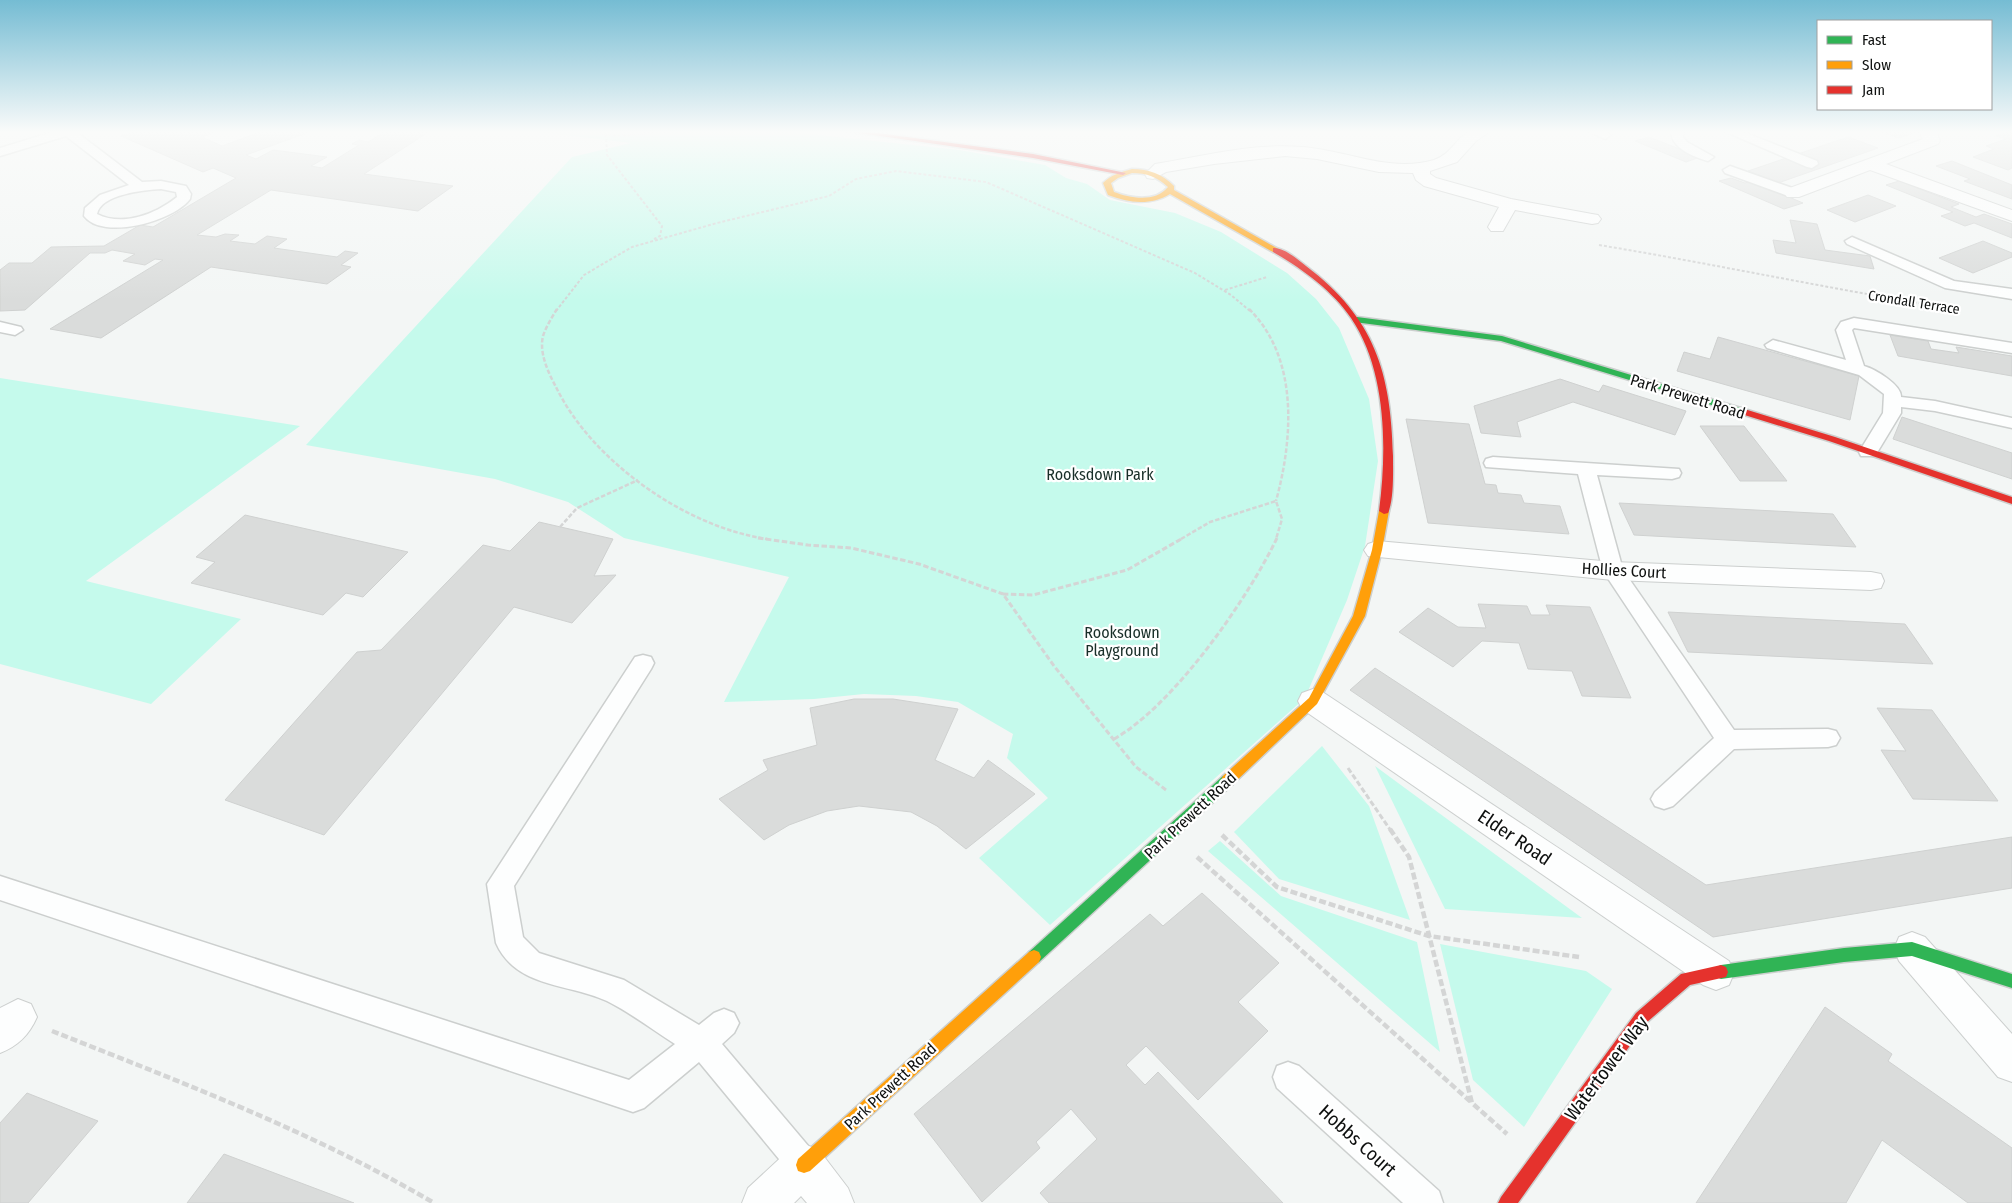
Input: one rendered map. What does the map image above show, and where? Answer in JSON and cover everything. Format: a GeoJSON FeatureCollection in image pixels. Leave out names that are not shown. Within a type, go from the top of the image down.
{"type":"FeatureCollection","features":[{"type":"Feature","properties":{"kind":"street","name":"Park Prewett Road"},"geometry":{"type":"LineString","coordinates":[[1109,187],[1111,192],[1127,199],[1158,199],[1198,210],[1240,228]]}},
{"type":"Feature","properties":{"kind":"street"},"geometry":{"type":"LineString","coordinates":[[1158,199],[1161,187]]}},
{"type":"Feature","properties":{"kind":"street","name":"Park Prewett Road"},"geometry":{"type":"LineString","coordinates":[[804,1165],[1194,812],[1313,701],[1359,616],[1377,550],[1388,487],[1389,438],[1377,366],[1357,320],[1342,301],[1282,252],[1172,187]]}},
{"type":"Feature","properties":{"kind":"street"},"geometry":{"type":"LineString","coordinates":[[1448,187],[1509,204],[1592,219]]}},
{"type":"Feature","properties":{"kind":"street"},"geometry":{"type":"LineString","coordinates":[[1793,193],[1810,187]]}},
{"type":"Feature","properties":{"kind":"street"},"geometry":{"type":"LineString","coordinates":[[1933,187],[2012,216]]}},
{"type":"Feature","properties":{"kind":"street"},"geometry":{"type":"LineString","coordinates":[[1496,227],[1509,204]]}},
{"type":"Feature","properties":{"kind":"street","name":"Park Prewett Road"},"geometry":{"type":"LineString","coordinates":[[1357,320],[1502,338],[1868,452],[2012,502]]}},
{"type":"Feature","properties":{"kind":"street","name":"Hollies Court"},"geometry":{"type":"LineString","coordinates":[[1377,550],[1613,571],[1871,581]]}},
{"type":"Feature","properties":{"kind":"street","name":"Elder Road"},"geometry":{"type":"LineString","coordinates":[[1313,701],[1716,973]]}},
{"type":"Feature","properties":{"kind":"street"},"geometry":{"type":"LineString","coordinates":[[1912,949],[2012,1063]]}},
{"type":"Feature","properties":{"kind":"street","name":"Watertower Way"},"geometry":{"type":"LineString","coordinates":[[1507,1203],[1641,1018],[1686,979],[1844,955],[1912,949],[2012,981]]}},
{"type":"Feature","properties":{"kind":"street"},"geometry":{"type":"LineString","coordinates":[[763,1203],[804,1165],[833,1203]]}},
{"type":"Feature","properties":{"kind":"lane"},"geometry":{"type":"LineString","coordinates":[[140,187],[104,198],[90,211],[91,216],[96,220],[107,222],[136,221],[152,217],[176,206],[183,199],[184,194],[181,189],[176,187]]}},
{"type":"Feature","properties":{"kind":"lane"},"geometry":{"type":"LineString","coordinates":[[1777,187],[1793,193]]}},
{"type":"Feature","properties":{"kind":"lane"},"geometry":{"type":"LineString","coordinates":[[1852,241],[1950,285],[2012,294]]}},
{"type":"Feature","properties":{"kind":"lane"},"geometry":{"type":"LineString","coordinates":[[1857,369],[1844,330],[1847,325],[1854,323],[2012,348]]}},
{"type":"Feature","properties":{"kind":"lane"},"geometry":{"type":"LineString","coordinates":[[1773,345],[1865,371],[1893,392],[1892,413],[1868,452]]}},
{"type":"Feature","properties":{"kind":"lane"},"geometry":{"type":"LineString","coordinates":[[1892,401],[1935,406],[2012,423]]}},
{"type":"Feature","properties":{"kind":"lane"},"geometry":{"type":"LineString","coordinates":[[1492,463],[1672,473]]}},
{"type":"Feature","properties":{"kind":"lane"},"geometry":{"type":"LineString","coordinates":[[1586,468],[1613,571],[1728,740]]}},
{"type":"Feature","properties":{"kind":"lane"},"geometry":{"type":"LineString","coordinates":[[643,663],[500,884],[510,943],[530,964],[614,990],[702,1043],[804,1165]]}},
{"type":"Feature","properties":{"kind":"lane"},"geometry":{"type":"LineString","coordinates":[[1664,799],[1728,740],[1828,738]]}},
{"type":"Feature","properties":{"kind":"lane"},"geometry":{"type":"LineString","coordinates":[[0,888],[633,1098],[724,1023]]}},
{"type":"Feature","properties":{"kind":"lane","name":"Hobbs Court"},"geometry":{"type":"LineString","coordinates":[[1288,1077],[1427,1203]]}},
{"type":"Feature","properties":{"kind":"path"},"geometry":{"type":"LineString","coordinates":[[633,187],[662,226],[660,236],[652,241]]}},
{"type":"Feature","properties":{"kind":"path"},"geometry":{"type":"LineString","coordinates":[[843,187],[829,196],[764,210],[652,241],[624,251],[584,275],[566,294],[543,337],[544,365],[564,404],[591,439],[624,470],[664,499],[703,520],[747,536],[808,545],[851,548],[919,564],[1003,594],[1033,595],[1127,570],[1210,522],[1276,501]]}},
{"type":"Feature","properties":{"kind":"path"},"geometry":{"type":"LineString","coordinates":[[998,187],[1187,269],[1225,290],[1262,323],[1275,342],[1284,378],[1287,452],[1284,478],[1276,501],[1282,518],[1262,568],[1208,646],[1161,702],[1126,732],[1114,739]]}},
{"type":"Feature","properties":{"kind":"path","name":"Crondall Terrace"},"geometry":{"type":"LineString","coordinates":[[1595,244],[1715,264],[1815,286],[1933,306]]}},
{"type":"Feature","properties":{"kind":"path"},"geometry":{"type":"LineString","coordinates":[[1225,290],[1301,267]]}},
{"type":"Feature","properties":{"kind":"path"},"geometry":{"type":"LineString","coordinates":[[560,527],[577,508],[638,480]]}},
{"type":"Feature","properties":{"kind":"path"},"geometry":{"type":"LineString","coordinates":[[1003,594],[1054,666],[1136,767],[1194,812],[1277,887],[1429,936],[1579,957]]}},
{"type":"Feature","properties":{"kind":"path"},"geometry":{"type":"LineString","coordinates":[[1345,764],[1409,858],[1472,1104]]}},
{"type":"Feature","properties":{"kind":"path"},"geometry":{"type":"LineString","coordinates":[[1193,853],[1538,1161]]}},
{"type":"Feature","properties":{"kind":"path"},"geometry":{"type":"LineString","coordinates":[[9,1025],[259,1113],[391,1176],[434,1203]]}},
{"type":"Feature","properties":{"kind":"green space","name":"Rooksdown Park"},"geometry":{"type":"Polygon","coordinates":[[[544,187],[1092,187],[1110,200],[1175,213],[1221,232],[1287,273],[1316,299],[1339,328],[1369,399],[1378,461],[1365,546],[1347,600],[1305,698],[1050,925],[979,858],[1048,798],[1007,758],[1013,734],[958,702],[916,696],[864,694],[814,699],[724,702],[789,577],[624,538],[568,502],[495,479],[306,445],[544,187]]]}},
{"type":"Feature","properties":{"kind":"green space"},"geometry":{"type":"Polygon","coordinates":[[[0,378],[300,426],[86,581],[241,619],[151,704],[0,664],[0,378]]]}},
{"type":"Feature","properties":{"kind":"green space"},"geometry":{"type":"Polygon","coordinates":[[[1322,746],[1369,806],[1410,920],[1279,879],[1234,832],[1322,746]]]}},
{"type":"Feature","properties":{"kind":"green space"},"geometry":{"type":"Polygon","coordinates":[[[1375,766],[1582,918],[1445,909],[1375,766]]]}},
{"type":"Feature","properties":{"kind":"green space"},"geometry":{"type":"Polygon","coordinates":[[[1220,841],[1281,896],[1417,942],[1440,1052],[1208,851],[1220,841]]]}},
{"type":"Feature","properties":{"kind":"green space"},"geometry":{"type":"Polygon","coordinates":[[[1440,944],[1586,971],[1612,989],[1524,1127],[1473,1080],[1440,944]]]}},
{"type":"Feature","properties":{"kind":"building"},"geometry":{"type":"Polygon","coordinates":[[[221,187],[451,187],[418,211],[271,190],[197,235],[216,237],[225,234],[239,235],[230,241],[255,244],[267,236],[287,239],[274,248],[337,257],[345,251],[358,253],[341,265],[351,267],[327,284],[211,267],[101,338],[50,329],[163,260],[155,259],[145,265],[123,261],[135,254],[112,250],[105,253],[90,253],[25,310],[0,311],[0,270],[9,263],[32,263],[51,247],[104,246],[140,225],[153,227],[221,187]]]}},
{"type":"Feature","properties":{"kind":"building"},"geometry":{"type":"Polygon","coordinates":[[[1733,187],[1766,187],[1803,203],[1784,209],[1733,187]]]}},
{"type":"Feature","properties":{"kind":"building"},"geometry":{"type":"Polygon","coordinates":[[[1891,187],[1915,187],[1959,204],[1951,207],[1976,217],[1984,214],[2012,224],[2012,238],[1974,223],[1965,226],[1941,216],[1953,212],[1891,187]]]}},
{"type":"Feature","properties":{"kind":"building"},"geometry":{"type":"Polygon","coordinates":[[[1980,187],[2012,187],[2012,199],[1980,187]]]}},
{"type":"Feature","properties":{"kind":"building"},"geometry":{"type":"Polygon","coordinates":[[[1868,195],[1896,206],[1855,222],[1827,210],[1868,195]]]}},
{"type":"Feature","properties":{"kind":"building"},"geometry":{"type":"Polygon","coordinates":[[[1790,220],[1817,224],[1825,250],[1870,256],[1874,269],[1776,253],[1773,240],[1796,243],[1790,220]]]}},
{"type":"Feature","properties":{"kind":"building"},"geometry":{"type":"Polygon","coordinates":[[[1983,241],[2012,253],[2012,257],[1973,273],[1939,258],[1983,241]]]}},
{"type":"Feature","properties":{"kind":"building"},"geometry":{"type":"Polygon","coordinates":[[[1890,335],[1928,341],[1931,349],[1959,353],[1956,347],[2012,356],[2012,376],[1898,356],[1890,335]]]}},
{"type":"Feature","properties":{"kind":"building"},"geometry":{"type":"Polygon","coordinates":[[[1718,337],[1859,376],[1850,420],[1677,371],[1684,352],[1710,359],[1718,337]]]}},
{"type":"Feature","properties":{"kind":"building"},"geometry":{"type":"Polygon","coordinates":[[[1560,379],[1599,392],[1603,385],[1686,411],[1675,435],[1573,402],[1517,422],[1521,437],[1481,433],[1474,406],[1560,379]]]}},
{"type":"Feature","properties":{"kind":"building"},"geometry":{"type":"Polygon","coordinates":[[[1902,417],[2012,453],[2012,479],[1893,439],[1902,417]]]}},
{"type":"Feature","properties":{"kind":"building"},"geometry":{"type":"Polygon","coordinates":[[[1406,419],[1469,424],[1485,484],[1496,485],[1498,493],[1521,495],[1524,503],[1560,506],[1569,534],[1428,523],[1406,419]]]}},
{"type":"Feature","properties":{"kind":"building"},"geometry":{"type":"Polygon","coordinates":[[[1700,426],[1744,426],[1787,481],[1740,481],[1700,426]]]}},
{"type":"Feature","properties":{"kind":"building"},"geometry":{"type":"Polygon","coordinates":[[[1619,503],[1833,514],[1856,547],[1634,535],[1619,503]]]}},
{"type":"Feature","properties":{"kind":"building"},"geometry":{"type":"Polygon","coordinates":[[[245,515],[408,552],[363,597],[346,593],[323,615],[191,583],[215,562],[196,557],[245,515]]]}},
{"type":"Feature","properties":{"kind":"building"},"geometry":{"type":"Polygon","coordinates":[[[539,522],[613,539],[594,576],[616,575],[572,623],[514,607],[324,835],[225,800],[357,652],[381,650],[483,545],[510,551],[539,522]]]}},
{"type":"Feature","properties":{"kind":"building"},"geometry":{"type":"Polygon","coordinates":[[[1478,604],[1527,606],[1531,615],[1550,615],[1546,605],[1590,607],[1631,698],[1582,696],[1572,671],[1528,669],[1519,643],[1482,641],[1453,667],[1399,632],[1428,608],[1458,627],[1486,628],[1478,604]]]}},
{"type":"Feature","properties":{"kind":"building"},"geometry":{"type":"Polygon","coordinates":[[[1668,612],[1905,624],[1933,664],[1688,652],[1668,612]]]}},
{"type":"Feature","properties":{"kind":"building"},"geometry":{"type":"Polygon","coordinates":[[[1375,668],[1706,885],[2012,837],[2012,888],[1713,937],[1350,690],[1375,668]]]}},
{"type":"Feature","properties":{"kind":"building"},"geometry":{"type":"Polygon","coordinates":[[[854,699],[893,699],[958,709],[935,760],[974,778],[988,760],[1035,794],[966,849],[937,826],[911,812],[859,806],[827,811],[789,825],[764,840],[719,799],[768,770],[763,760],[817,745],[810,708],[854,699]]]}},
{"type":"Feature","properties":{"kind":"building"},"geometry":{"type":"Polygon","coordinates":[[[1877,708],[1932,710],[1998,801],[1913,799],[1881,750],[1906,751],[1877,708]]]}},
{"type":"Feature","properties":{"kind":"building"},"geometry":{"type":"Polygon","coordinates":[[[1202,893],[1279,963],[1238,1002],[1268,1031],[1198,1100],[1146,1046],[1126,1065],[1145,1085],[1158,1072],[1283,1203],[1049,1203],[1040,1193],[1097,1139],[1071,1109],[1036,1142],[1040,1148],[982,1202],[914,1114],[1150,914],[1163,926],[1202,893]]]}},
{"type":"Feature","properties":{"kind":"building"},"geometry":{"type":"Polygon","coordinates":[[[1825,1007],[1892,1054],[1888,1061],[2012,1148],[2012,1203],[1968,1203],[1882,1140],[1846,1203],[1696,1203],[1825,1007]]]}},
{"type":"Feature","properties":{"kind":"building"},"geometry":{"type":"Polygon","coordinates":[[[27,1093],[98,1121],[28,1203],[0,1203],[0,1123],[27,1093]]]}},
{"type":"Feature","properties":{"kind":"building"},"geometry":{"type":"Polygon","coordinates":[[[224,1154],[354,1203],[187,1203],[224,1154]]]}},
{"type":"Feature","properties":{"kind":"traffic: fast"},"geometry":{"type":"LineString","coordinates":[[1357,320],[1502,339],[1741,411]]}},
{"type":"Feature","properties":{"kind":"traffic: fast"},"geometry":{"type":"LineString","coordinates":[[1034,957],[1228,780]]}},
{"type":"Feature","properties":{"kind":"traffic: fast"},"geometry":{"type":"LineString","coordinates":[[1721,972],[1844,955],[1912,949],[2012,981]]}},
{"type":"Feature","properties":{"kind":"traffic: slow"},"geometry":{"type":"LineString","coordinates":[[1109,187],[1111,193],[1133,200],[1148,200],[1170,191]]}},
{"type":"Feature","properties":{"kind":"traffic: slow"},"geometry":{"type":"LineString","coordinates":[[1170,191],[1172,187]]}},
{"type":"Feature","properties":{"kind":"traffic: slow"},"geometry":{"type":"LineString","coordinates":[[1170,191],[1276,250]]}},
{"type":"Feature","properties":{"kind":"traffic: slow"},"geometry":{"type":"LineString","coordinates":[[1228,780],[1313,701],[1359,616],[1377,550],[1384,511]]}},
{"type":"Feature","properties":{"kind":"traffic: slow"},"geometry":{"type":"LineString","coordinates":[[804,1165],[1034,957]]}},
{"type":"Feature","properties":{"kind":"traffic: jam"},"geometry":{"type":"LineString","coordinates":[[1276,250],[1308,271],[1331,291],[1356,319],[1367,339],[1382,387],[1386,412],[1388,464],[1384,511]]}},
{"type":"Feature","properties":{"kind":"traffic: jam"},"geometry":{"type":"LineString","coordinates":[[1741,411],[1832,439],[2012,501]]}},
{"type":"Feature","properties":{"kind":"traffic: jam"},"geometry":{"type":"LineString","coordinates":[[1507,1203],[1641,1018],[1686,979],[1721,972]]}},
{"type":"Feature","properties":{"kind":"park label","name":"Rooksdown Playground"},"geometry":{"type":"Point","coordinates":[1122,641]}}]}
